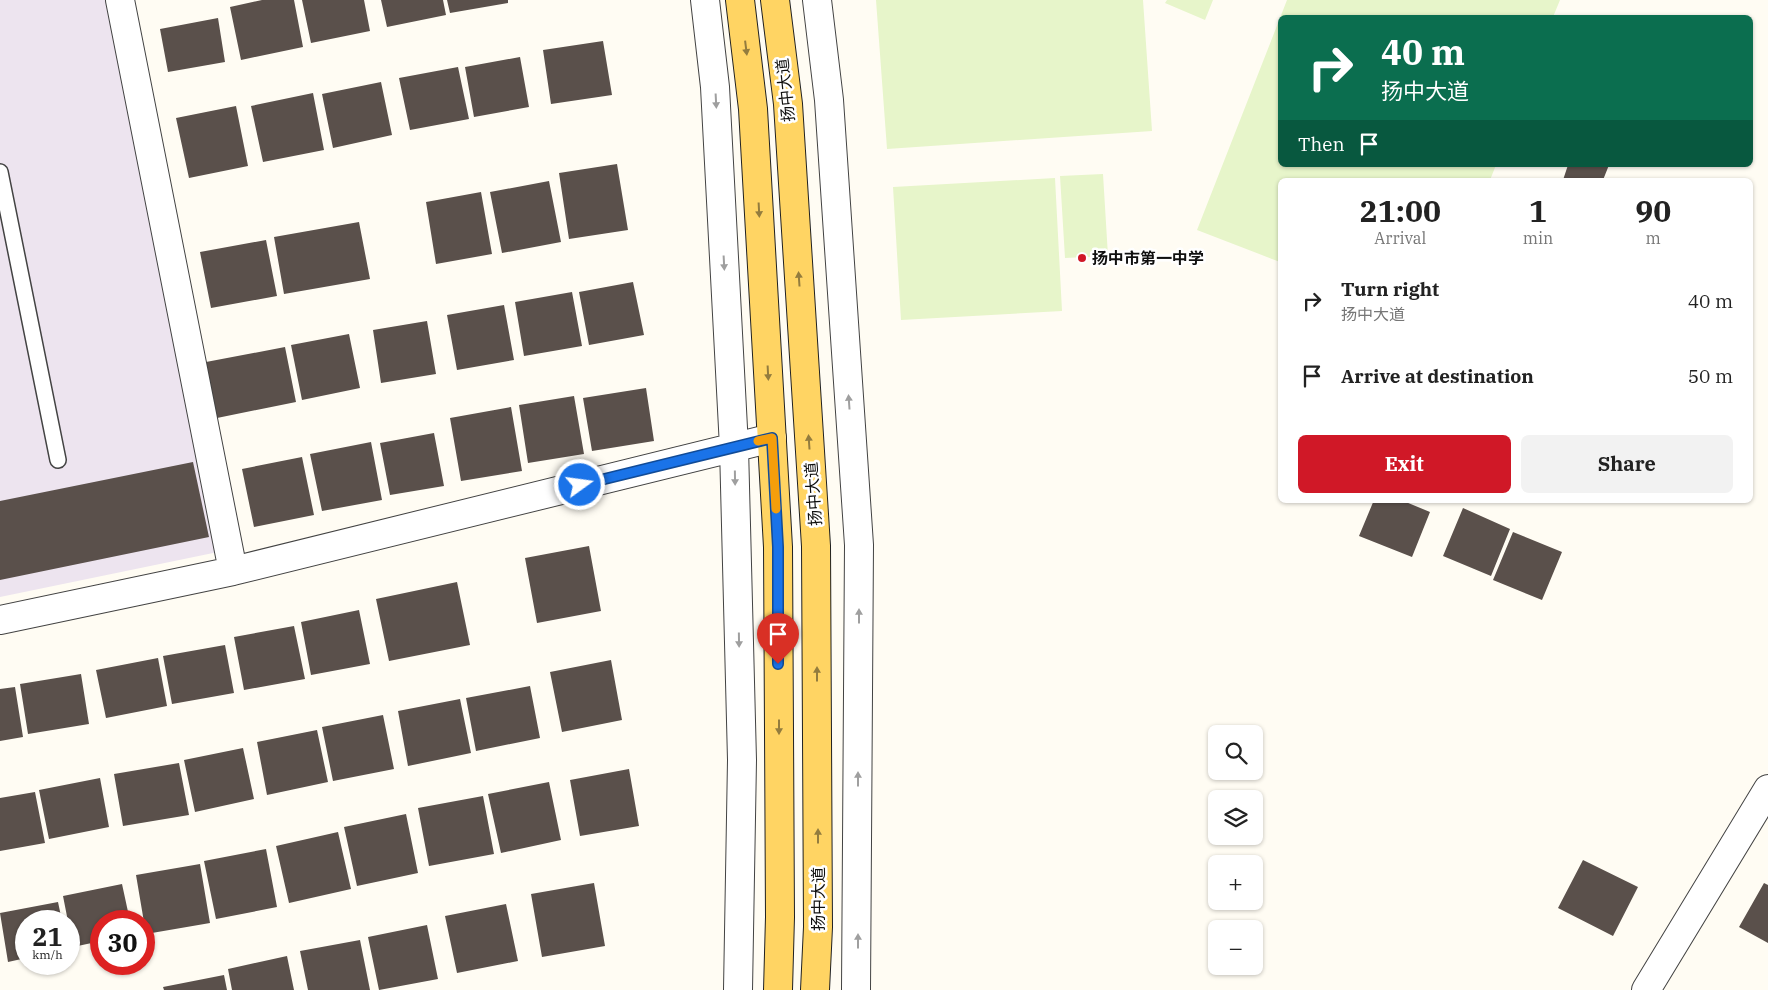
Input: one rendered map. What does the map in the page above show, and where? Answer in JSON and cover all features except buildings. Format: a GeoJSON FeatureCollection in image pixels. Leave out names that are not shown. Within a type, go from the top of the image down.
{"type":"FeatureCollection","features":[{"type":"Feature","properties":{"kind":"main road","name":"扬中大道"},"geometry":{"type":"LineString","coordinates":[[740,0],[753,109],[778,557],[780,907],[778,990]]}},
{"type":"Feature","properties":{"kind":"main road","name":"扬中大道"},"geometry":{"type":"LineString","coordinates":[[775,0],[788,104],[816,546],[818,927],[815,990]]}},
{"type":"Feature","properties":{"kind":"street"},"geometry":{"type":"LineString","coordinates":[[120,0],[233,571]]}},
{"type":"Feature","properties":{"kind":"street"},"geometry":{"type":"LineString","coordinates":[[705,0],[715,87],[734,447],[742,760],[738,990]]}},
{"type":"Feature","properties":{"kind":"street"},"geometry":{"type":"LineString","coordinates":[[817,0],[829,100],[859,545],[858,950],[856,990]]}},
{"type":"Feature","properties":{"kind":"street"},"geometry":{"type":"LineString","coordinates":[[0,620],[233,571],[772,438]]}},
{"type":"Feature","properties":{"kind":"street"},"geometry":{"type":"LineString","coordinates":[[1646,990],[1768,789]]}},
{"type":"Feature","properties":{"kind":"lane"},"geometry":{"type":"LineString","coordinates":[[0,172],[58,460]]}},
{"type":"Feature","properties":{"kind":"shaded area"},"geometry":{"type":"Polygon","coordinates":[[[0,0],[109,0],[218,552],[0,597],[0,0]]]}},
{"type":"Feature","properties":{"kind":"green space"},"geometry":{"type":"Polygon","coordinates":[[[876,0],[1143,0],[1152,131],[887,149],[876,0]]]}},
{"type":"Feature","properties":{"kind":"green space"},"geometry":{"type":"Polygon","coordinates":[[[1167,0],[1213,0],[1205,20],[1165,3],[1167,0]]]}},
{"type":"Feature","properties":{"kind":"green space"},"geometry":{"type":"Polygon","coordinates":[[[1287,0],[1560,0],[1554,15],[1281,15],[1287,0]]]}},
{"type":"Feature","properties":{"kind":"green space"},"geometry":{"type":"Polygon","coordinates":[[[1278,23],[1278,167],[1495,167],[1491,178],[1278,178],[1278,261],[1197,230],[1278,23]]]}},
{"type":"Feature","properties":{"kind":"green space"},"geometry":{"type":"Polygon","coordinates":[[[1103,174],[1108,256],[1065,258],[1060,176],[1103,174]]]}},
{"type":"Feature","properties":{"kind":"green space"},"geometry":{"type":"Polygon","coordinates":[[[1055,178],[1062,311],[901,320],[893,187],[1055,178]]]}},
{"type":"Feature","properties":{"kind":"slow traffic"},"geometry":{"type":"LineString","coordinates":[[758,441],[772,438],[776,509]]}},
{"type":"Feature","properties":{"kind":"place","name":"扬中市第一中学"},"geometry":{"type":"Point","coordinates":[1082,258]}},
{"type":"Feature","properties":{"kind":"route"},"geometry":{"type":"LineString","coordinates":[[580,485],[772,438],[778,547],[778,664]]}}]}
